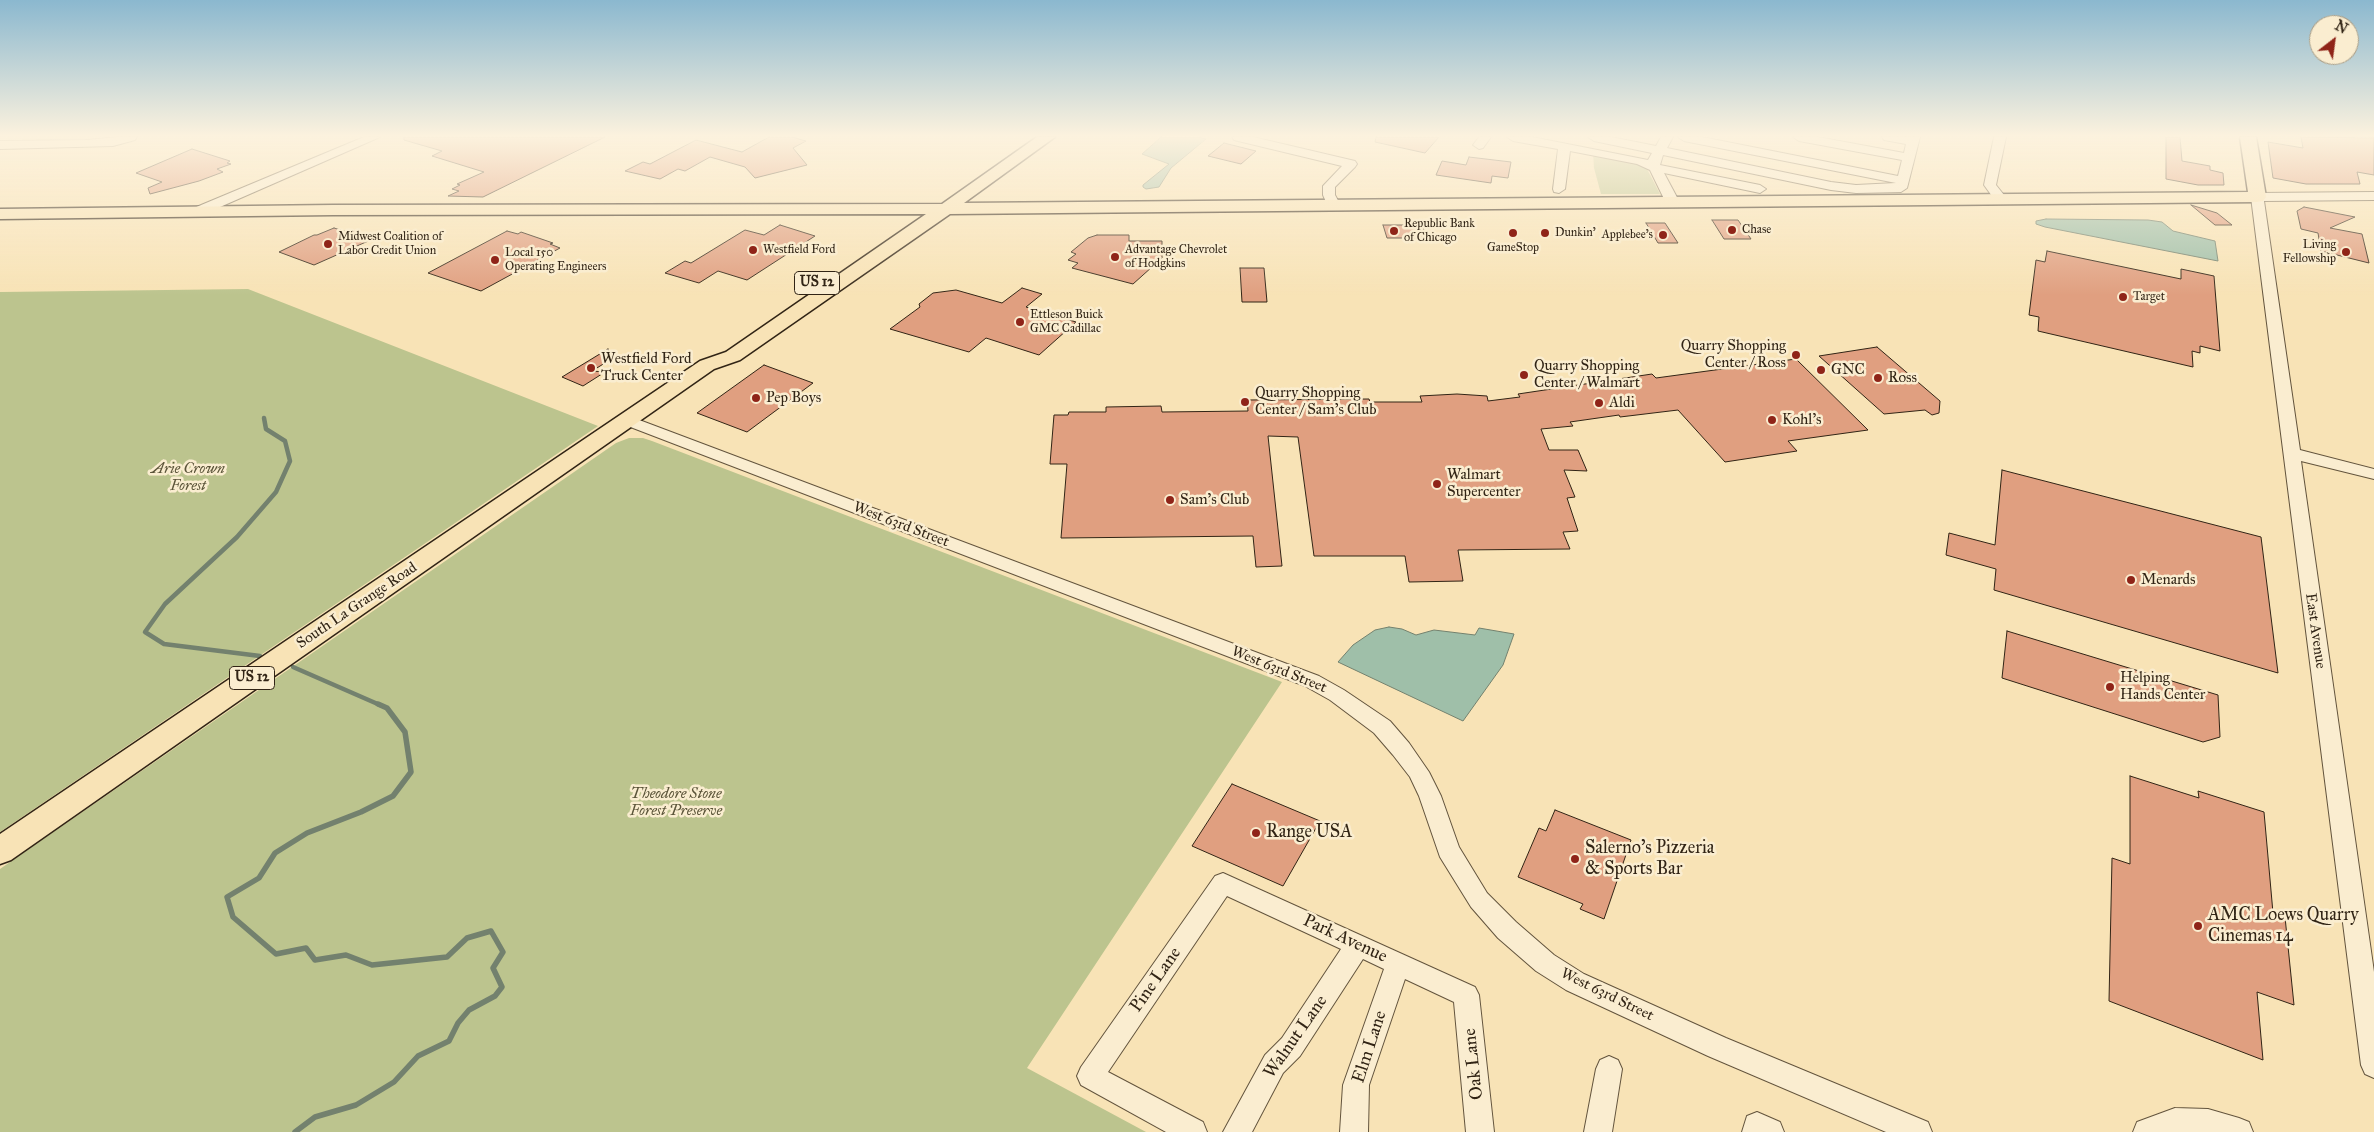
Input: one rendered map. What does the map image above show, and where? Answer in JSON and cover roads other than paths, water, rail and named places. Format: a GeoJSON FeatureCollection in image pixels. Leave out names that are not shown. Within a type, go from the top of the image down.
{"type":"FeatureCollection","features":[{"type":"Feature","properties":{"kind":"main road","name":"South La Grange Road"},"geometry":{"type":"LineString","coordinates":[[714,361],[720,349],[950,190]]}},
{"type":"Feature","properties":{"kind":"main road","name":"South La Grange Road"},"geometry":{"type":"LineString","coordinates":[[0,851],[626,420],[714,361],[733,356],[770,332],[973,190]]}},
{"type":"Feature","properties":{"kind":"main road"},"geometry":{"type":"LineString","coordinates":[[984,190],[996,198],[1023,207]]}},
{"type":"Feature","properties":{"kind":"main road"},"geometry":{"type":"LineString","coordinates":[[0,214],[199,211],[923,209],[2002,200],[2256,197],[2255,190]]}},
{"type":"Feature","properties":{"kind":"street"},"geometry":{"type":"LineString","coordinates":[[199,211],[249,190]]}},
{"type":"Feature","properties":{"kind":"street"},"geometry":{"type":"LineString","coordinates":[[1329,190],[1329,196],[1334,206]]}},
{"type":"Feature","properties":{"kind":"street"},"geometry":{"type":"LineString","coordinates":[[1666,190],[1674,203]]}},
{"type":"Feature","properties":{"kind":"street"},"geometry":{"type":"LineString","coordinates":[[1994,190],[2002,200]]}},
{"type":"Feature","properties":{"kind":"street"},"geometry":{"type":"LineString","coordinates":[[2256,197],[2374,196]]}},
{"type":"Feature","properties":{"kind":"street","name":"East Avenue"},"geometry":{"type":"LineString","coordinates":[[2256,197],[2374,1065]]}},
{"type":"Feature","properties":{"kind":"street","name":"West 63rd Street"},"geometry":{"type":"LineString","coordinates":[[626,420],[1320,685],[1337,694],[1382,727],[1401,749],[1418,772],[1430,796],[1448,850],[1479,900],[1507,930],[1545,963],[1575,982],[1726,1051],[1918,1132]]}},
{"type":"Feature","properties":{"kind":"street"},"geometry":{"type":"LineString","coordinates":[[2290,454],[2374,474]]}},
{"type":"Feature","properties":{"kind":"street","name":"Park Avenue"},"geometry":{"type":"LineString","coordinates":[[1223,883],[1466,995]]}},
{"type":"Feature","properties":{"kind":"street","name":"Pine Lane"},"geometry":{"type":"LineString","coordinates":[[1090,1076],[1223,883]]}},
{"type":"Feature","properties":{"kind":"street","name":"Walnut Lane"},"geometry":{"type":"LineString","coordinates":[[1237,1132],[1274,1064],[1291,1047],[1358,945]]}},
{"type":"Feature","properties":{"kind":"street","name":"Elm Lane"},"geometry":{"type":"LineString","coordinates":[[1354,1132],[1356,1085],[1398,964]]}},
{"type":"Feature","properties":{"kind":"street","name":"Oak Lane"},"geometry":{"type":"LineString","coordinates":[[1466,995],[1480,1132]]}},
{"type":"Feature","properties":{"kind":"street"},"geometry":{"type":"LineString","coordinates":[[1598,1132],[1609,1068]]}},
{"type":"Feature","properties":{"kind":"street"},"geometry":{"type":"LineString","coordinates":[[1090,1076],[1193,1132]]}},
{"type":"Feature","properties":{"kind":"street"},"geometry":{"type":"LineString","coordinates":[[2147,1132],[2175,1122],[2208,1123],[2239,1132]]}},
{"type":"Feature","properties":{"kind":"waterway"},"geometry":{"type":"LineString","coordinates":[[260,656],[164,644],[145,632],[165,604],[237,537],[276,492],[290,461],[285,441],[266,429],[264,418]]}},
{"type":"Feature","properties":{"kind":"waterway"},"geometry":{"type":"LineString","coordinates":[[293,667],[380,705]]}},
{"type":"Feature","properties":{"kind":"waterway"},"geometry":{"type":"LineString","coordinates":[[295,1132],[315,1117],[356,1105],[394,1082],[418,1056],[449,1041],[458,1023],[469,1010],[495,996],[502,987],[493,968],[503,952],[491,931],[467,938],[447,957],[372,965],[346,955],[315,960],[306,948],[276,954],[233,917],[227,897],[259,878],[275,853],[307,833],[361,812],[393,796],[411,772],[405,732],[387,708],[378,704]]}},
{"type":"Feature","properties":{"kind":"place","name":"Chase"},"geometry":{"type":"Point","coordinates":[1732,230]}},
{"type":"Feature","properties":{"kind":"place","name":"Republic Bank of Chicago"},"geometry":{"type":"Point","coordinates":[1394,231]}},
{"type":"Feature","properties":{"kind":"place","name":"GameStop"},"geometry":{"type":"Point","coordinates":[1513,233]}},
{"type":"Feature","properties":{"kind":"place","name":"Dunkin'"},"geometry":{"type":"Point","coordinates":[1545,233]}},
{"type":"Feature","properties":{"kind":"place","name":"Applebee's"},"geometry":{"type":"Point","coordinates":[1663,235]}},
{"type":"Feature","properties":{"kind":"place","name":"Midwest Coalition of Labor Credit Union"},"geometry":{"type":"Point","coordinates":[328,244]}},
{"type":"Feature","properties":{"kind":"place","name":"Westfield Ford"},"geometry":{"type":"Point","coordinates":[753,250]}},
{"type":"Feature","properties":{"kind":"place","name":"Living Fellowship"},"geometry":{"type":"Point","coordinates":[2346,252]}},
{"type":"Feature","properties":{"kind":"place","name":"Advantage Chevrolet of Hodgkins"},"geometry":{"type":"Point","coordinates":[1115,257]}},
{"type":"Feature","properties":{"kind":"place","name":"Local 150 Operating Engineers"},"geometry":{"type":"Point","coordinates":[495,260]}},
{"type":"Feature","properties":{"kind":"place","name":"Target"},"geometry":{"type":"Point","coordinates":[2123,297]}},
{"type":"Feature","properties":{"kind":"place","name":"Ettleson Buick GMC Cadillac"},"geometry":{"type":"Point","coordinates":[1020,322]}},
{"type":"Feature","properties":{"kind":"place","name":"Quarry Shopping Center / Ross"},"geometry":{"type":"Point","coordinates":[1796,355]}},
{"type":"Feature","properties":{"kind":"place","name":"Westfield Ford Truck Center"},"geometry":{"type":"Point","coordinates":[591,368]}},
{"type":"Feature","properties":{"kind":"place","name":"GNC"},"geometry":{"type":"Point","coordinates":[1821,370]}},
{"type":"Feature","properties":{"kind":"place","name":"Quarry Shopping Center / Walmart"},"geometry":{"type":"Point","coordinates":[1524,375]}},
{"type":"Feature","properties":{"kind":"place","name":"Ross"},"geometry":{"type":"Point","coordinates":[1878,378]}},
{"type":"Feature","properties":{"kind":"place","name":"Pep Boys"},"geometry":{"type":"Point","coordinates":[756,398]}},
{"type":"Feature","properties":{"kind":"place","name":"Quarry Shopping Center / Sam's Club"},"geometry":{"type":"Point","coordinates":[1245,402]}},
{"type":"Feature","properties":{"kind":"place","name":"Aldi"},"geometry":{"type":"Point","coordinates":[1599,403]}},
{"type":"Feature","properties":{"kind":"place","name":"Kohl's"},"geometry":{"type":"Point","coordinates":[1772,420]}},
{"type":"Feature","properties":{"kind":"place","name":"Walmart Supercenter"},"geometry":{"type":"Point","coordinates":[1437,484]}},
{"type":"Feature","properties":{"kind":"place","name":"Sam's Club"},"geometry":{"type":"Point","coordinates":[1170,500]}},
{"type":"Feature","properties":{"kind":"place","name":"Menards"},"geometry":{"type":"Point","coordinates":[2131,580]}},
{"type":"Feature","properties":{"kind":"place","name":"Helping Hands Center"},"geometry":{"type":"Point","coordinates":[2110,687]}},
{"type":"Feature","properties":{"kind":"place","name":"Range USA"},"geometry":{"type":"Point","coordinates":[1256,833]}},
{"type":"Feature","properties":{"kind":"place","name":"Salerno's Pizzeria & Sports Bar"},"geometry":{"type":"Point","coordinates":[1575,859]}},
{"type":"Feature","properties":{"kind":"place","name":"AMC Loews Quarry Cinemas 14"},"geometry":{"type":"Point","coordinates":[2198,926]}},
{"type":"Feature","properties":{"kind":"park label","name":"Arie Crown Forest"},"geometry":{"type":"Point","coordinates":[188,478]}},
{"type":"Feature","properties":{"kind":"park label","name":"Theodore Stone Forest Preserve"},"geometry":{"type":"Point","coordinates":[676,802]}}]}
